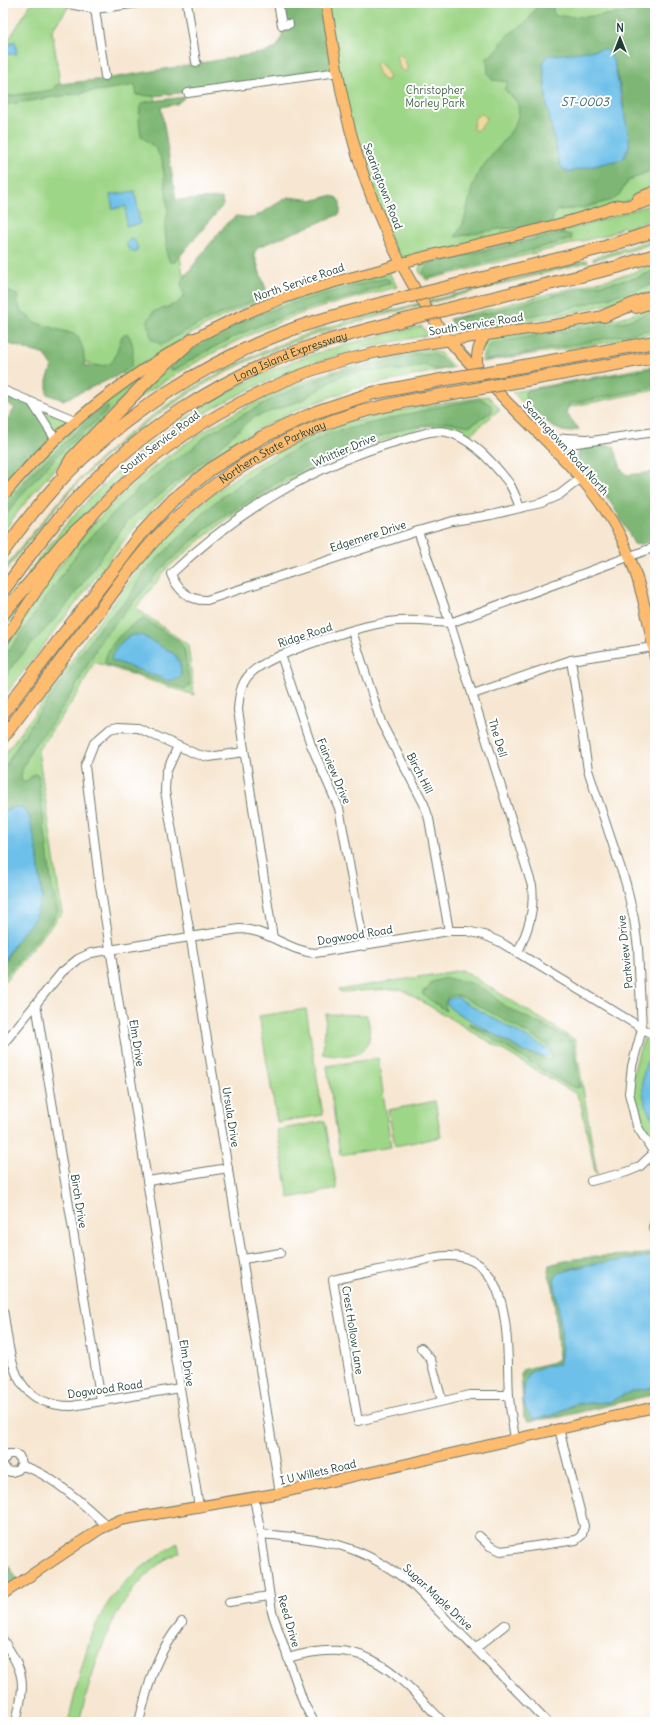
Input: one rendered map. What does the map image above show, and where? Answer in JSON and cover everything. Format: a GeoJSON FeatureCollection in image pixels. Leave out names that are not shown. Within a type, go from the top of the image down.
{"type":"FeatureCollection","features":[{"type":"Feature","properties":{"kind":"highway"},"geometry":{"type":"LineString","coordinates":[[612,208],[630,206],[655,198]]}},
{"type":"Feature","properties":{"kind":"highway","name":"Long Island Expressway"},"geometry":{"type":"LineString","coordinates":[[3,552],[58,483],[100,443],[128,421],[187,381],[255,345],[295,328],[395,300],[605,247],[655,231]]}},
{"type":"Feature","properties":{"kind":"highway","name":"Long Island Expressway"},"geometry":{"type":"LineString","coordinates":[[3,591],[46,534],[86,489],[125,452],[177,412],[218,388],[282,357],[339,337],[617,267],[655,255]]}},
{"type":"Feature","properties":{"kind":"highway"},"geometry":{"type":"LineString","coordinates":[[604,316],[655,295]]}},
{"type":"Feature","properties":{"kind":"highway"},"geometry":{"type":"LineString","coordinates":[[58,483],[72,458],[147,381],[193,339]]}},
{"type":"Feature","properties":{"kind":"highway","name":"Northern State Parkway"},"geometry":{"type":"LineString","coordinates":[[3,713],[136,539],[173,500],[202,476],[256,440],[316,412],[373,393],[655,342]]}},
{"type":"Feature","properties":{"kind":"highway","name":"Northern State Parkway"},"geometry":{"type":"LineString","coordinates":[[3,737],[141,556],[174,520],[210,488],[271,449],[325,424],[371,409],[655,356]]}},
{"type":"Feature","properties":{"kind":"highway"},"geometry":{"type":"LineString","coordinates":[[3,614],[63,543],[89,519]]}},
{"type":"Feature","properties":{"kind":"main road","name":"Searingtown Road"},"geometry":{"type":"LineString","coordinates":[[326,3],[346,112],[358,159],[401,263],[449,341]]}},
{"type":"Feature","properties":{"kind":"main road","name":"North Service Road"},"geometry":{"type":"LineString","coordinates":[[3,496],[56,440],[77,421],[132,377],[193,339],[235,318],[278,300],[327,284],[401,263],[552,226],[612,208],[655,191]]}},
{"type":"Feature","properties":{"kind":"main road","name":"South Service Road"},"geometry":{"type":"LineString","coordinates":[[3,641],[57,562],[89,519],[123,486],[168,448],[207,422],[249,398],[298,376],[346,360],[396,349],[604,316],[655,302]]}},
{"type":"Feature","properties":{"kind":"main road"},"geometry":{"type":"LineString","coordinates":[[478,372],[477,352],[480,343],[486,335]]}},
{"type":"Feature","properties":{"kind":"main road","name":"Searingtown Road North"},"geometry":{"type":"LineString","coordinates":[[449,341],[553,449],[608,515],[630,557],[641,594],[655,658]]}},
{"type":"Feature","properties":{"kind":"main road","name":"I U Willets Road"},"geometry":{"type":"LineString","coordinates":[[3,1594],[107,1526],[132,1518],[280,1493],[655,1407]]}},
{"type":"Feature","properties":{"kind":"street"},"geometry":{"type":"LineString","coordinates":[[68,4],[95,10],[139,3]]}},
{"type":"Feature","properties":{"kind":"street"},"geometry":{"type":"LineString","coordinates":[[187,3],[196,62]]}},
{"type":"Feature","properties":{"kind":"street"},"geometry":{"type":"LineString","coordinates":[[278,3],[282,25],[289,24]]}},
{"type":"Feature","properties":{"kind":"street"},"geometry":{"type":"LineString","coordinates":[[95,10],[105,76]]}},
{"type":"Feature","properties":{"kind":"street"},"geometry":{"type":"LineString","coordinates":[[188,93],[338,72]]}},
{"type":"Feature","properties":{"kind":"street"},"geometry":{"type":"LineString","coordinates":[[3,390],[33,404],[77,421]]}},
{"type":"Feature","properties":{"kind":"street"},"geometry":{"type":"LineString","coordinates":[[33,404],[56,440]]}},
{"type":"Feature","properties":{"kind":"street","name":"Whittier Drive"},"geometry":{"type":"LineString","coordinates":[[171,574],[197,550],[228,525],[293,484],[355,456],[386,444],[429,432],[446,432],[469,442],[509,484],[520,508]]}},
{"type":"Feature","properties":{"kind":"street"},"geometry":{"type":"LineString","coordinates":[[553,449],[565,438],[584,438],[594,441],[655,432]]}},
{"type":"Feature","properties":{"kind":"street","name":"Edgemere Drive"},"geometry":{"type":"LineString","coordinates":[[171,574],[176,586],[186,595],[196,599],[207,600],[418,531],[453,521],[520,508],[550,499],[580,480]]}},
{"type":"Feature","properties":{"kind":"street","name":"The Dell"},"geometry":{"type":"LineString","coordinates":[[418,531],[473,694],[532,886],[533,915],[529,929],[518,952]]}},
{"type":"Feature","properties":{"kind":"street","name":"Ridge Road"},"geometry":{"type":"LineString","coordinates":[[273,938],[238,710],[241,688],[257,666],[281,655],[352,631],[390,622],[416,620],[450,624],[655,547]]}},
{"type":"Feature","properties":{"kind":"street","name":"Birch Hill"},"geometry":{"type":"LineString","coordinates":[[352,631],[381,722],[424,804],[429,819],[449,931]]}},
{"type":"Feature","properties":{"kind":"street"},"geometry":{"type":"LineString","coordinates":[[473,694],[571,660],[653,647]]}},
{"type":"Feature","properties":{"kind":"street","name":"Fairview Drive"},"geometry":{"type":"LineString","coordinates":[[281,655],[311,745],[339,808],[364,946]]}},
{"type":"Feature","properties":{"kind":"street","name":"Parkview Drive"},"geometry":{"type":"LineString","coordinates":[[571,660],[588,770],[626,884],[634,918],[639,956],[642,1029],[632,1066],[629,1093],[637,1126],[655,1153],[655,1170]]}},
{"type":"Feature","properties":{"kind":"street","name":"Elm Drive"},"geometry":{"type":"LineString","coordinates":[[199,1507],[110,949],[85,779],[87,758],[94,743],[100,736],[110,729],[118,727],[138,728],[196,754],[209,757],[244,752]]}},
{"type":"Feature","properties":{"kind":"street","name":"Ursula Drive"},"geometry":{"type":"LineString","coordinates":[[178,746],[166,773],[165,791],[191,936],[280,1493]]}},
{"type":"Feature","properties":{"kind":"street","name":"Dogwood Road"},"geometry":{"type":"LineString","coordinates":[[3,1044],[70,964],[91,953],[242,929],[258,932],[296,950],[326,953],[449,931],[467,931],[484,935],[518,952],[655,1036]]}},
{"type":"Feature","properties":{"kind":"street","name":"Birch Drive"},"geometry":{"type":"LineString","coordinates":[[36,1004],[101,1401]]}},
{"type":"Feature","properties":{"kind":"street"},"geometry":{"type":"LineString","coordinates":[[591,1181],[627,1172],[639,1167],[655,1153]]}},
{"type":"Feature","properties":{"kind":"street"},"geometry":{"type":"LineString","coordinates":[[148,1181],[228,1168]]}},
{"type":"Feature","properties":{"kind":"street"},"geometry":{"type":"LineString","coordinates":[[243,1259],[280,1253]]}},
{"type":"Feature","properties":{"kind":"street","name":"Crest Hollow Lane"},"geometry":{"type":"LineString","coordinates":[[509,1395],[470,1395],[358,1420],[333,1280],[445,1256],[464,1258],[479,1264],[489,1274],[497,1287],[502,1304],[508,1351],[509,1395],[515,1439]]}},
{"type":"Feature","properties":{"kind":"street","name":"Dogwood Road"},"geometry":{"type":"LineString","coordinates":[[3,1309],[13,1368],[18,1380],[29,1393],[43,1402],[56,1406],[72,1406],[180,1388]]}},
{"type":"Feature","properties":{"kind":"street"},"geometry":{"type":"LineString","coordinates":[[421,1348],[431,1360],[442,1401]]}},
{"type":"Feature","properties":{"kind":"street"},"geometry":{"type":"LineString","coordinates":[[479,1536],[490,1546],[501,1551],[576,1540],[582,1534],[584,1526],[559,1429]]}},
{"type":"Feature","properties":{"kind":"street"},"geometry":{"type":"LineString","coordinates":[[3,1461],[8,1454],[14,1454],[20,1458],[21,1466],[18,1470],[12,1472],[7,1471],[3,1465]]}},
{"type":"Feature","properties":{"kind":"street"},"geometry":{"type":"LineString","coordinates":[[21,1466],[35,1470],[63,1488],[107,1526]]}},
{"type":"Feature","properties":{"kind":"street","name":"Reed Drive"},"geometry":{"type":"LineString","coordinates":[[254,1498],[261,1534],[272,1612],[304,1704],[314,1722]]}},
{"type":"Feature","properties":{"kind":"street","name":"Sugar Maple Drive"},"geometry":{"type":"LineString","coordinates":[[261,1534],[328,1541],[375,1558],[390,1567],[413,1585],[547,1722]]}},
{"type":"Feature","properties":{"kind":"street"},"geometry":{"type":"LineString","coordinates":[[229,1602],[269,1596]]}},
{"type":"Feature","properties":{"kind":"street"},"geometry":{"type":"LineString","coordinates":[[139,1722],[148,1683],[157,1659],[170,1636],[182,1622]]}},
{"type":"Feature","properties":{"kind":"street"},"geometry":{"type":"LineString","coordinates":[[476,1648],[505,1625]]}},
{"type":"Feature","properties":{"kind":"street"},"geometry":{"type":"LineString","coordinates":[[3,1640],[20,1667],[23,1679],[22,1693],[16,1722]]}},
{"type":"Feature","properties":{"kind":"street"},"geometry":{"type":"LineString","coordinates":[[288,1658],[314,1651],[334,1650],[346,1651],[372,1659],[400,1678],[443,1722]]}},
{"type":"Feature","properties":{"kind":"green space"},"geometry":{"type":"Polygon","coordinates":[[[31,3],[64,3],[70,5],[52,30],[62,96],[136,85],[137,95],[155,96],[183,275],[254,251],[267,299],[211,322],[126,375],[3,336],[3,39],[10,38],[31,3]]]}},
{"type":"Feature","properties":{"kind":"green space"},"geometry":{"type":"Polygon","coordinates":[[[278,3],[326,3],[338,72],[155,96],[137,95],[135,85],[3,105],[3,92],[7,96],[52,90],[56,85],[60,84],[105,79],[267,52],[276,47],[282,37],[282,25],[278,3]]]}},
{"type":"Feature","properties":{"kind":"green space","name":"Christopher Morley Park"},"geometry":{"type":"Polygon","coordinates":[[[326,3],[655,3],[655,26],[645,15],[516,38],[551,224],[553,216],[558,210],[582,208],[612,200],[618,196],[628,181],[655,168],[655,190],[625,203],[562,223],[401,263],[378,211],[353,139],[340,81],[326,3]]]}},
{"type":"Feature","properties":{"kind":"green space"},"geometry":{"type":"Polygon","coordinates":[[[539,3],[553,3],[553,12],[556,16],[584,17],[625,13],[638,9],[647,11],[655,17],[655,168],[628,181],[618,196],[612,200],[582,208],[558,210],[553,216],[552,226],[499,229],[455,237],[463,224],[473,186],[478,174],[511,131],[519,111],[516,100],[504,89],[508,82],[492,80],[488,74],[487,58],[500,48],[502,41],[509,34],[526,23],[539,3]],[[543,62],[547,106],[560,164],[629,147],[623,100],[614,62],[543,62]]]}},
{"type":"Feature","properties":{"kind":"green space"},"geometry":{"type":"Polygon","coordinates":[[[185,97],[177,104],[161,107],[176,200],[222,198],[223,205],[175,262],[170,262],[167,255],[165,226],[168,209],[162,160],[156,149],[141,136],[139,120],[140,106],[145,102],[185,97]]]}},
{"type":"Feature","properties":{"kind":"green space"},"geometry":{"type":"Polygon","coordinates":[[[329,196],[336,197],[340,202],[340,214],[258,247],[253,255],[266,289],[263,297],[198,324],[162,345],[152,340],[147,323],[153,312],[176,304],[184,296],[181,282],[227,223],[236,216],[253,218],[288,197],[315,200],[329,196]]]}},
{"type":"Feature","properties":{"kind":"green space"},"geometry":{"type":"Polygon","coordinates":[[[655,203],[655,218],[625,229],[624,226],[611,234],[426,280],[419,271],[420,264],[586,225],[655,203]]]}},
{"type":"Feature","properties":{"kind":"green space"},"geometry":{"type":"Polygon","coordinates":[[[563,233],[571,235],[572,239],[427,278],[423,272],[427,264],[563,233]]]}},
{"type":"Feature","properties":{"kind":"green space"},"geometry":{"type":"Polygon","coordinates":[[[655,239],[655,242],[639,248],[593,260],[593,258],[655,239]]]}},
{"type":"Feature","properties":{"kind":"green space"},"geometry":{"type":"Polygon","coordinates":[[[587,260],[588,262],[405,309],[319,333],[268,352],[230,370],[158,414],[107,454],[60,503],[3,574],[3,570],[45,518],[89,469],[105,454],[145,420],[195,387],[221,372],[276,346],[332,326],[587,260]]]}},
{"type":"Feature","properties":{"kind":"green space"},"geometry":{"type":"Polygon","coordinates":[[[655,264],[655,291],[607,305],[558,316],[458,333],[449,319],[629,274],[655,264]]]}},
{"type":"Feature","properties":{"kind":"green space"},"geometry":{"type":"Polygon","coordinates":[[[655,270],[655,284],[580,306],[466,329],[455,327],[450,319],[487,313],[587,287],[636,278],[655,270]]]}},
{"type":"Feature","properties":{"kind":"green space"},"geometry":{"type":"Polygon","coordinates":[[[389,272],[397,287],[314,309],[257,331],[171,377],[130,404],[188,349],[231,325],[269,308],[315,292],[389,272]]]}},
{"type":"Feature","properties":{"kind":"green space"},"geometry":{"type":"Polygon","coordinates":[[[386,278],[389,280],[390,284],[359,295],[284,316],[240,334],[175,370],[170,370],[169,367],[198,347],[220,333],[246,320],[285,305],[386,278]]]}},
{"type":"Feature","properties":{"kind":"green space"},"geometry":{"type":"Polygon","coordinates":[[[3,289],[17,295],[20,310],[36,323],[77,335],[83,349],[85,366],[104,365],[112,362],[122,336],[127,333],[133,345],[131,367],[115,377],[63,400],[47,394],[47,381],[52,366],[45,355],[3,342],[3,289]]]}},
{"type":"Feature","properties":{"kind":"green space"},"geometry":{"type":"Polygon","coordinates":[[[655,307],[655,333],[634,338],[482,362],[483,344],[489,339],[620,318],[655,307]]]}},
{"type":"Feature","properties":{"kind":"green space"},"geometry":{"type":"Polygon","coordinates":[[[655,311],[655,329],[486,361],[486,354],[492,343],[626,321],[655,311]]]}},
{"type":"Feature","properties":{"kind":"green space"},"geometry":{"type":"Polygon","coordinates":[[[422,326],[428,335],[383,344],[302,368],[263,383],[190,423],[155,448],[122,476],[86,512],[29,575],[28,573],[54,539],[92,496],[148,446],[200,409],[255,378],[283,365],[366,339],[422,326]]]}},
{"type":"Feature","properties":{"kind":"green space"},"geometry":{"type":"Polygon","coordinates":[[[430,349],[440,353],[454,367],[353,389],[303,407],[239,439],[184,479],[137,524],[3,698],[2,654],[5,645],[72,549],[100,517],[131,487],[164,459],[199,434],[236,412],[275,393],[315,377],[357,364],[430,349]]]}},
{"type":"Feature","properties":{"kind":"green space"},"geometry":{"type":"Polygon","coordinates":[[[432,353],[442,359],[451,368],[437,370],[423,365],[403,370],[362,371],[342,375],[302,400],[252,418],[213,453],[129,519],[66,606],[13,665],[3,680],[3,659],[83,545],[132,494],[168,464],[189,451],[208,434],[279,395],[333,373],[418,354],[432,353]]]}},
{"type":"Feature","properties":{"kind":"green space"},"geometry":{"type":"Polygon","coordinates":[[[655,366],[655,390],[534,414],[512,392],[655,366]]]}},
{"type":"Feature","properties":{"kind":"green space"},"geometry":{"type":"Polygon","coordinates":[[[655,368],[655,387],[569,404],[566,413],[579,429],[569,432],[562,431],[551,426],[526,401],[525,392],[529,390],[655,368]]]}},
{"type":"Feature","properties":{"kind":"green space"},"geometry":{"type":"Polygon","coordinates":[[[150,370],[55,469],[19,510],[3,532],[3,501],[50,450],[98,408],[150,370]]]}},
{"type":"Feature","properties":{"kind":"green space"},"geometry":{"type":"Polygon","coordinates":[[[3,390],[33,404],[56,440],[3,496],[3,425],[15,408],[3,400],[3,390]]]}},
{"type":"Feature","properties":{"kind":"green space"},"geometry":{"type":"Polygon","coordinates":[[[488,396],[500,409],[470,435],[447,428],[435,426],[423,427],[342,454],[301,474],[254,501],[216,527],[168,567],[136,608],[188,645],[194,695],[94,662],[79,692],[38,750],[62,913],[3,983],[3,756],[57,683],[85,640],[148,557],[208,497],[248,469],[292,445],[343,424],[407,409],[488,396]]]}},
{"type":"Feature","properties":{"kind":"green space"},"geometry":{"type":"Polygon","coordinates":[[[481,399],[491,405],[492,412],[469,426],[447,422],[405,428],[329,456],[283,479],[209,526],[163,567],[101,640],[74,690],[49,727],[32,748],[22,770],[21,781],[25,782],[35,774],[38,775],[52,888],[58,911],[51,922],[3,978],[3,964],[42,898],[37,850],[32,833],[15,807],[3,811],[3,770],[29,727],[100,627],[130,596],[141,575],[215,502],[267,464],[330,433],[433,408],[481,399]]]}},
{"type":"Feature","properties":{"kind":"green space"},"geometry":{"type":"Polygon","coordinates":[[[108,406],[108,410],[57,456],[22,494],[3,519],[3,508],[34,471],[102,408],[108,406]]]}},
{"type":"Feature","properties":{"kind":"green space"},"geometry":{"type":"Polygon","coordinates":[[[37,408],[71,421],[55,434],[37,408]]]}},
{"type":"Feature","properties":{"kind":"green space"},"geometry":{"type":"Polygon","coordinates":[[[589,445],[614,446],[621,469],[627,475],[655,472],[651,476],[650,484],[655,510],[655,539],[640,545],[634,544],[622,521],[594,479],[577,459],[580,448],[589,445]]]}},
{"type":"Feature","properties":{"kind":"green space"},"geometry":{"type":"Polygon","coordinates":[[[20,600],[24,601],[3,631],[3,619],[20,600]]]}},
{"type":"Feature","properties":{"kind":"green space"},"geometry":{"type":"Polygon","coordinates":[[[144,619],[179,641],[184,648],[190,685],[185,689],[105,664],[109,650],[118,637],[144,619]],[[141,635],[129,636],[112,655],[177,658],[174,654],[141,635]]]}},
{"type":"Feature","properties":{"kind":"green space"},"geometry":{"type":"Polygon","coordinates":[[[462,970],[575,1040],[597,1174],[595,1172],[581,1104],[576,1094],[403,990],[393,989],[342,992],[338,990],[462,970]]]}},
{"type":"Feature","properties":{"kind":"green space"},"geometry":{"type":"Polygon","coordinates":[[[446,978],[471,983],[489,992],[504,1006],[566,1037],[573,1043],[580,1087],[574,1088],[564,1083],[468,1024],[470,1023],[549,1061],[552,1058],[551,1050],[546,1044],[465,998],[455,995],[448,997],[445,1004],[446,1011],[422,994],[423,991],[428,989],[432,982],[446,978]]]}},
{"type":"Feature","properties":{"kind":"green space"},"geometry":{"type":"Polygon","coordinates":[[[306,1009],[323,1115],[277,1122],[259,1016],[306,1009]]]}},
{"type":"Feature","properties":{"kind":"green space"},"geometry":{"type":"Polygon","coordinates":[[[326,1014],[367,1015],[369,1038],[362,1051],[354,1055],[346,1056],[323,1054],[326,1014]]]}},
{"type":"Feature","properties":{"kind":"green space"},"geometry":{"type":"Polygon","coordinates":[[[646,1035],[655,1040],[655,1145],[640,1125],[631,1083],[639,1051],[646,1035]]]}},
{"type":"Feature","properties":{"kind":"green space"},"geometry":{"type":"Polygon","coordinates":[[[378,1058],[391,1147],[340,1155],[327,1066],[378,1058]]]}},
{"type":"Feature","properties":{"kind":"green space"},"geometry":{"type":"Polygon","coordinates":[[[435,1101],[441,1137],[395,1146],[388,1110],[435,1101]]]}},
{"type":"Feature","properties":{"kind":"green space"},"geometry":{"type":"Polygon","coordinates":[[[325,1121],[337,1189],[289,1198],[277,1130],[325,1121]]]}},
{"type":"Feature","properties":{"kind":"green space"},"geometry":{"type":"Polygon","coordinates":[[[655,1253],[655,1256],[573,1268],[566,1270],[554,1279],[559,1309],[562,1346],[559,1364],[553,1365],[524,1387],[526,1408],[566,1410],[575,1404],[608,1402],[632,1391],[655,1387],[655,1394],[560,1417],[528,1421],[524,1417],[521,1375],[522,1370],[557,1361],[559,1359],[553,1287],[548,1272],[549,1265],[562,1261],[588,1257],[655,1253]]]}},
{"type":"Feature","properties":{"kind":"green space"},"geometry":{"type":"Polygon","coordinates":[[[177,1543],[180,1552],[154,1568],[138,1584],[114,1619],[97,1659],[79,1722],[68,1722],[91,1636],[107,1605],[117,1591],[131,1577],[177,1543]]]}},
{"type":"Feature","properties":{"kind":"green space"},"geometry":{"type":"Polygon","coordinates":[[[3,1558],[18,1580],[3,1588],[3,1558]]]}},
{"type":"Feature","properties":{"kind":"sand"},"geometry":{"type":"Polygon","coordinates":[[[397,54],[402,56],[405,60],[407,71],[400,69],[396,57],[397,54]]]}},
{"type":"Feature","properties":{"kind":"sand"},"geometry":{"type":"Polygon","coordinates":[[[378,62],[384,67],[389,76],[387,81],[382,79],[378,72],[375,64],[378,62]]]}},
{"type":"Feature","properties":{"kind":"sand"},"geometry":{"type":"Polygon","coordinates":[[[482,114],[486,117],[485,121],[481,127],[475,131],[473,129],[474,119],[482,114]]]}},
{"type":"Feature","properties":{"kind":"water"},"geometry":{"type":"Polygon","coordinates":[[[15,41],[17,54],[3,54],[3,45],[12,44],[12,42],[15,41]]]}},
{"type":"Feature","properties":{"kind":"water","name":"ST-0003"},"geometry":{"type":"Polygon","coordinates":[[[605,49],[610,54],[614,62],[629,138],[629,147],[623,159],[569,172],[564,170],[560,165],[547,106],[543,62],[547,56],[605,49]]]}},
{"type":"Feature","properties":{"kind":"water"},"geometry":{"type":"Polygon","coordinates":[[[135,191],[140,224],[126,226],[126,206],[113,209],[110,195],[135,191]]]}},
{"type":"Feature","properties":{"kind":"water"},"geometry":{"type":"Polygon","coordinates":[[[130,239],[134,239],[138,248],[135,253],[127,247],[130,239]]]}},
{"type":"Feature","properties":{"kind":"water"},"geometry":{"type":"Polygon","coordinates":[[[133,635],[141,635],[174,654],[180,665],[180,677],[174,680],[167,680],[111,660],[119,644],[126,638],[133,635]]]}},
{"type":"Feature","properties":{"kind":"water"},"geometry":{"type":"Polygon","coordinates":[[[15,807],[23,808],[29,816],[37,850],[42,898],[34,919],[14,944],[3,964],[3,811],[15,807]]]}},
{"type":"Feature","properties":{"kind":"water"},"geometry":{"type":"Polygon","coordinates":[[[456,997],[549,1050],[550,1053],[545,1057],[525,1052],[451,1009],[446,1002],[449,999],[456,997]]]}},
{"type":"Feature","properties":{"kind":"water"},"geometry":{"type":"Polygon","coordinates":[[[655,1056],[655,1121],[647,1109],[643,1093],[643,1076],[647,1062],[655,1056]]]}},
{"type":"Feature","properties":{"kind":"water"},"geometry":{"type":"Polygon","coordinates":[[[655,1256],[655,1387],[632,1391],[608,1402],[575,1404],[553,1415],[534,1419],[529,1415],[524,1404],[525,1384],[529,1373],[545,1366],[559,1364],[561,1356],[562,1346],[560,1322],[554,1279],[559,1273],[587,1265],[655,1256]]]}}]}
